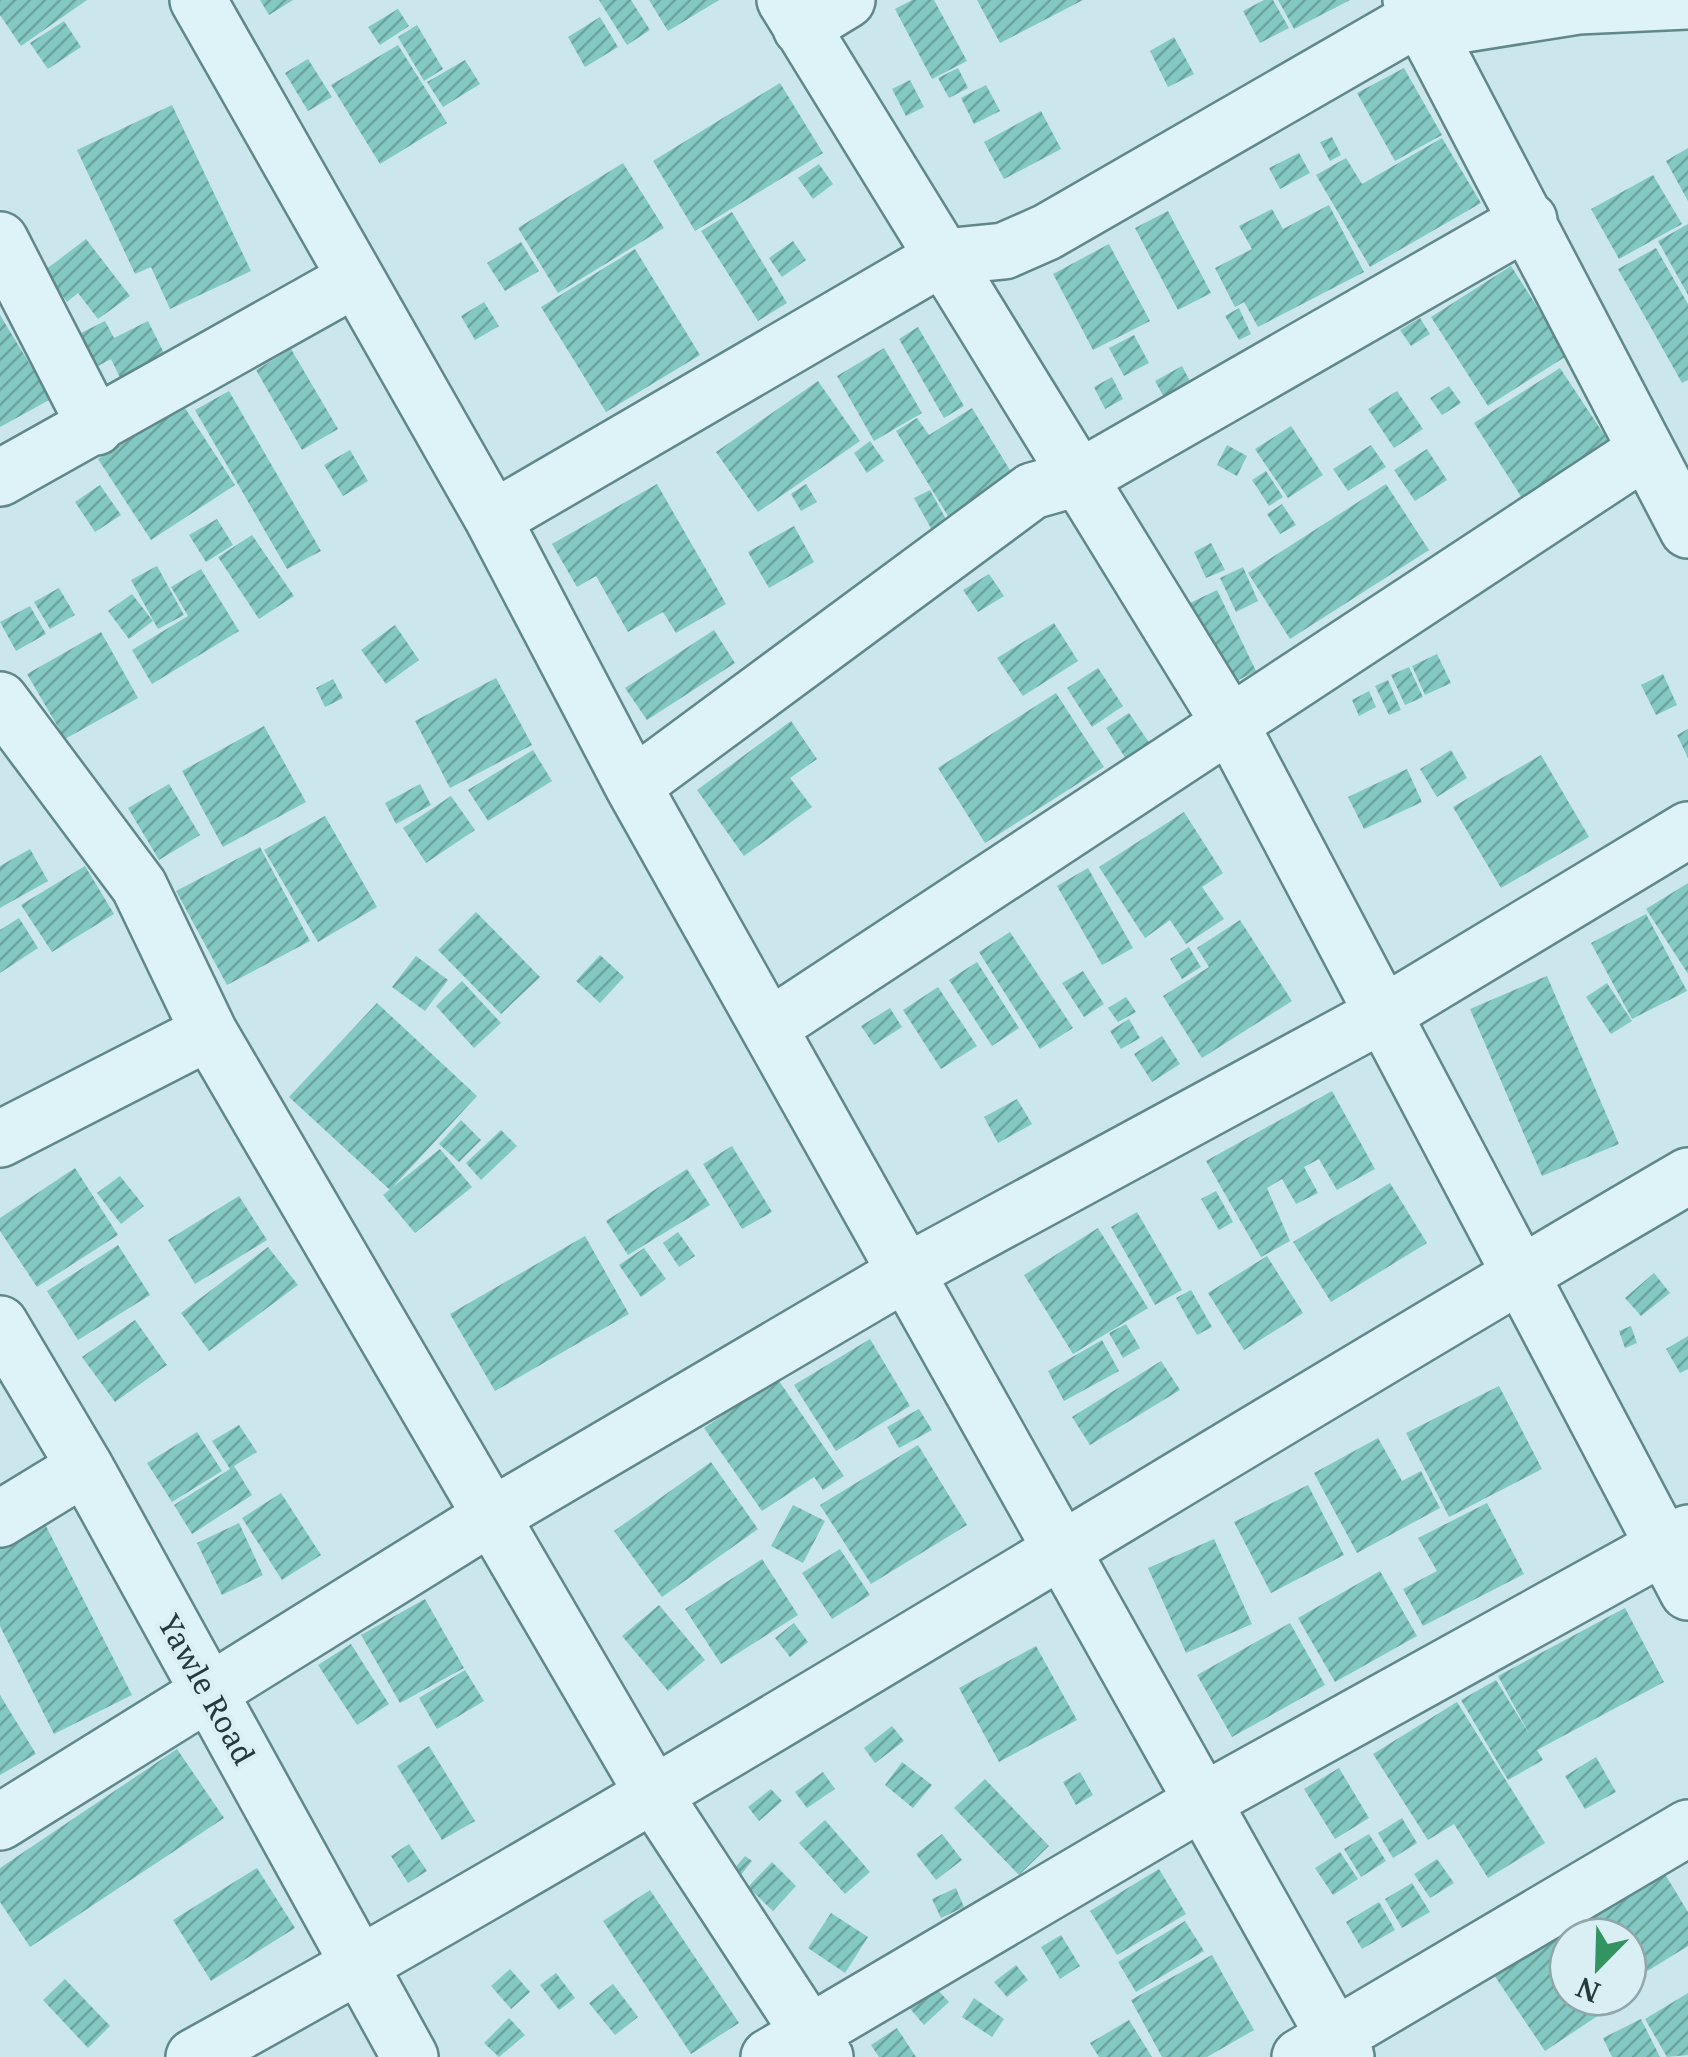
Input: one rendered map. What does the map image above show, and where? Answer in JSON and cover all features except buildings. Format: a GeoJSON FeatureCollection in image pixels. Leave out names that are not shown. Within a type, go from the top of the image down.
{"type":"FeatureCollection","features":[{"type":"Feature","properties":{"kind":"street"},"geometry":{"type":"LineString","coordinates":[[198,0],[353,280],[493,518],[632,786],[771,1026],[1058,1549],[1202,1802],[1326,2049],[1688,1828]]}},
{"type":"Feature","properties":{"kind":"street"},"geometry":{"type":"LineString","coordinates":[[0,700],[139,886],[209,1032],[801,2049],[1202,1802],[1680,1557],[1521,1274],[1229,722],[793,14],[847,0]]}},
{"type":"Feature","properties":{"kind":"street"},"geometry":{"type":"LineString","coordinates":[[493,518],[943,257],[1004,251],[1047,232],[1419,15],[1688,1]]}},
{"type":"Feature","properties":{"kind":"street"},"geometry":{"type":"LineString","coordinates":[[1419,15],[1688,530]]}},
{"type":"Feature","properties":{"kind":"street"},"geometry":{"type":"LineString","coordinates":[[632,786],[1032,491],[1081,477],[1529,220]]}},
{"type":"Feature","properties":{"kind":"street"},"geometry":{"type":"LineString","coordinates":[[0,240],[96,427]]}},
{"type":"Feature","properties":{"kind":"street"},"geometry":{"type":"LineString","coordinates":[[0,478],[353,280]]}},
{"type":"Feature","properties":{"kind":"street"},"geometry":{"type":"LineString","coordinates":[[771,1026],[1646,450]]}},
{"type":"Feature","properties":{"kind":"street"},"geometry":{"type":"LineString","coordinates":[[0,1822],[492,1516],[907,1272],[1383,1014],[1688,830]]}},
{"type":"Feature","properties":{"kind":"street"},"geometry":{"type":"LineString","coordinates":[[0,1139],[209,1032]]}},
{"type":"Feature","properties":{"kind":"street"},"geometry":{"type":"LineString","coordinates":[[194,2057],[654,1795],[1058,1549],[1688,1176]]}},
{"type":"Feature","properties":{"kind":"street","name":"Yawle Road"},"geometry":{"type":"LineString","coordinates":[[0,1324],[85,1468],[207,1696],[410,2057]]}},
{"type":"Feature","properties":{"kind":"street"},"geometry":{"type":"LineString","coordinates":[[0,1520],[85,1468]]}}]}
